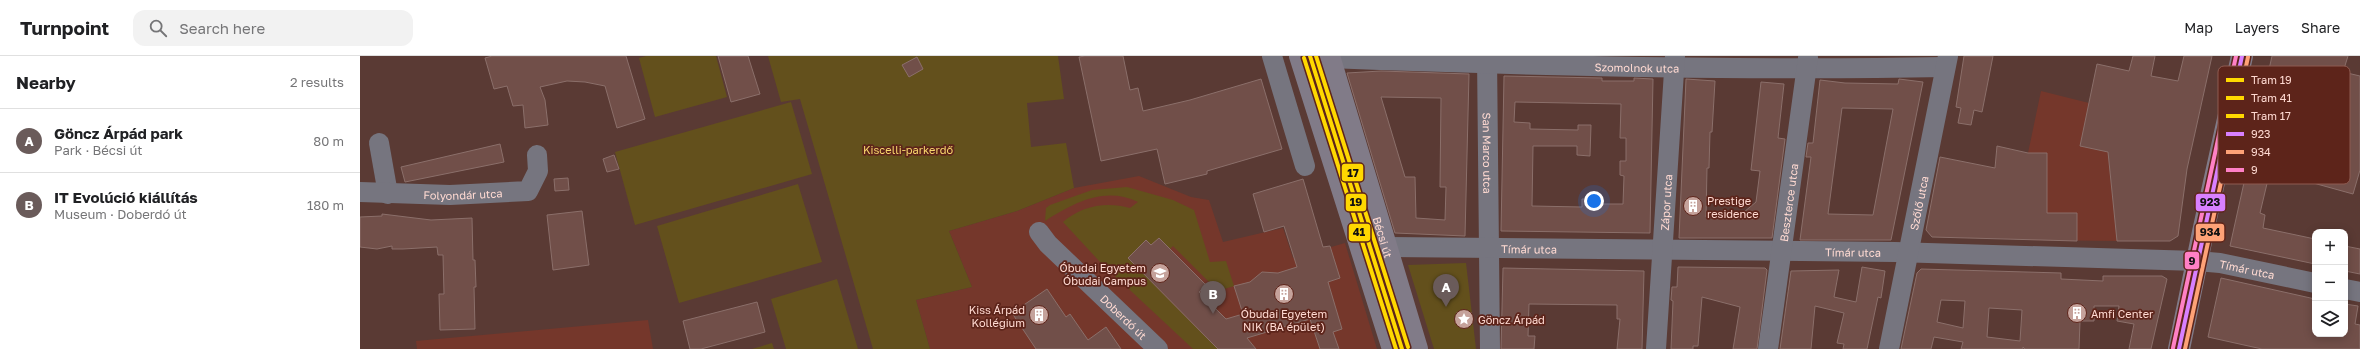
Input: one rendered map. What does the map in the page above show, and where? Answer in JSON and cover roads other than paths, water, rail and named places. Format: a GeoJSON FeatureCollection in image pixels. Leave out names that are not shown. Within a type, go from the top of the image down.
{"type":"FeatureCollection","features":[{"type":"Feature","properties":{"kind":"main road"},"geometry":{"type":"LineString","coordinates":[[1300,56],[1392,349]]}},
{"type":"Feature","properties":{"kind":"main road"},"geometry":{"type":"LineString","coordinates":[[2240,66],[2242,56]]}},
{"type":"Feature","properties":{"kind":"main road","name":"Bécsi út"},"geometry":{"type":"LineString","coordinates":[[1329,57],[1359,162],[1388,247],[1417,349]]}},
{"type":"Feature","properties":{"kind":"main road"},"geometry":{"type":"LineString","coordinates":[[2179,349],[2218,165]]}},
{"type":"Feature","properties":{"kind":"street"},"geometry":{"type":"LineString","coordinates":[[1296,56],[1273,60],[1305,166]]}},
{"type":"Feature","properties":{"kind":"street","name":"Szomolnok utca"},"geometry":{"type":"LineString","coordinates":[[1329,57],[1675,62],[1947,62]]}},
{"type":"Feature","properties":{"kind":"street","name":"San Marco utca"},"geometry":{"type":"LineString","coordinates":[[1487,60],[1488,249]]}},
{"type":"Feature","properties":{"kind":"street","name":"Zápor utca"},"geometry":{"type":"LineString","coordinates":[[1656,349],[1675,62]]}},
{"type":"Feature","properties":{"kind":"street","name":"Szőlő utca"},"geometry":{"type":"LineString","coordinates":[[1889,349],[1910,253],[1947,62]]}},
{"type":"Feature","properties":{"kind":"street","name":"Beszterce utca"},"geometry":{"type":"LineString","coordinates":[[1768,349],[1807,63]]}},
{"type":"Feature","properties":{"kind":"street"},"geometry":{"type":"LineString","coordinates":[[379,143],[388,194]]}},
{"type":"Feature","properties":{"kind":"street","name":"Folyondár utca"},"geometry":{"type":"LineString","coordinates":[[360,192],[450,195],[528,191],[538,171],[537,155]]}},
{"type":"Feature","properties":{"kind":"street","name":"Doberdó út"},"geometry":{"type":"LineString","coordinates":[[1039,232],[1048,244],[1158,349]]}},
{"type":"Feature","properties":{"kind":"street","name":"Tímár utca"},"geometry":{"type":"LineString","coordinates":[[1388,247],[1782,253],[1910,253],[2197,261],[2220,263],[2312,281]]}},
{"type":"Feature","properties":{"kind":"street"},"geometry":{"type":"LineString","coordinates":[[1488,249],[1490,349]]}},
{"type":"Feature","properties":{"kind":"street"},"geometry":{"type":"LineString","coordinates":[[2348,290],[2360,292]]}},
{"type":"Feature","properties":{"kind":"tram line","name":"19"},"geometry":{"type":"LineString","coordinates":[[1310,56],[1402,349]]}},
{"type":"Feature","properties":{"kind":"tram line","name":"17"},"geometry":{"type":"LineString","coordinates":[[1316,56],[1408,347]]}},
{"type":"Feature","properties":{"kind":"tram line","name":"41"},"geometry":{"type":"LineString","coordinates":[[1304,58],[1396,349]]}},
{"type":"Feature","properties":{"kind":"place","name":"Prestige residence"},"geometry":{"type":"Point","coordinates":[1693,206]}},
{"type":"Feature","properties":{"kind":"place","name":"Óbudai Egyetem Óbudai Campus"},"geometry":{"type":"Point","coordinates":[1160,273]}},
{"type":"Feature","properties":{"kind":"place","name":"Óbudai Egyetem NIK (BA épület)"},"geometry":{"type":"Point","coordinates":[1284,294]}},
{"type":"Feature","properties":{"kind":"place","name":"Göncz Árpád park"},"geometry":{"type":"Point","coordinates":[1446,307]}},
{"type":"Feature","properties":{"kind":"place","name":"Amfi Center"},"geometry":{"type":"Point","coordinates":[2077,313]}},
{"type":"Feature","properties":{"kind":"place","name":"IT Evolúció kiállítás"},"geometry":{"type":"Point","coordinates":[1213,314]}},
{"type":"Feature","properties":{"kind":"place","name":"Kiss Árpád Kollégium"},"geometry":{"type":"Point","coordinates":[1039,315]}},
{"type":"Feature","properties":{"kind":"place","name":"Göncz Árpád"},"geometry":{"type":"Point","coordinates":[1464,319]}},
{"type":"Feature","properties":{"kind":"park label","name":"Kiscelli-parkerdő"},"geometry":{"type":"Point","coordinates":[908,149]}}]}
